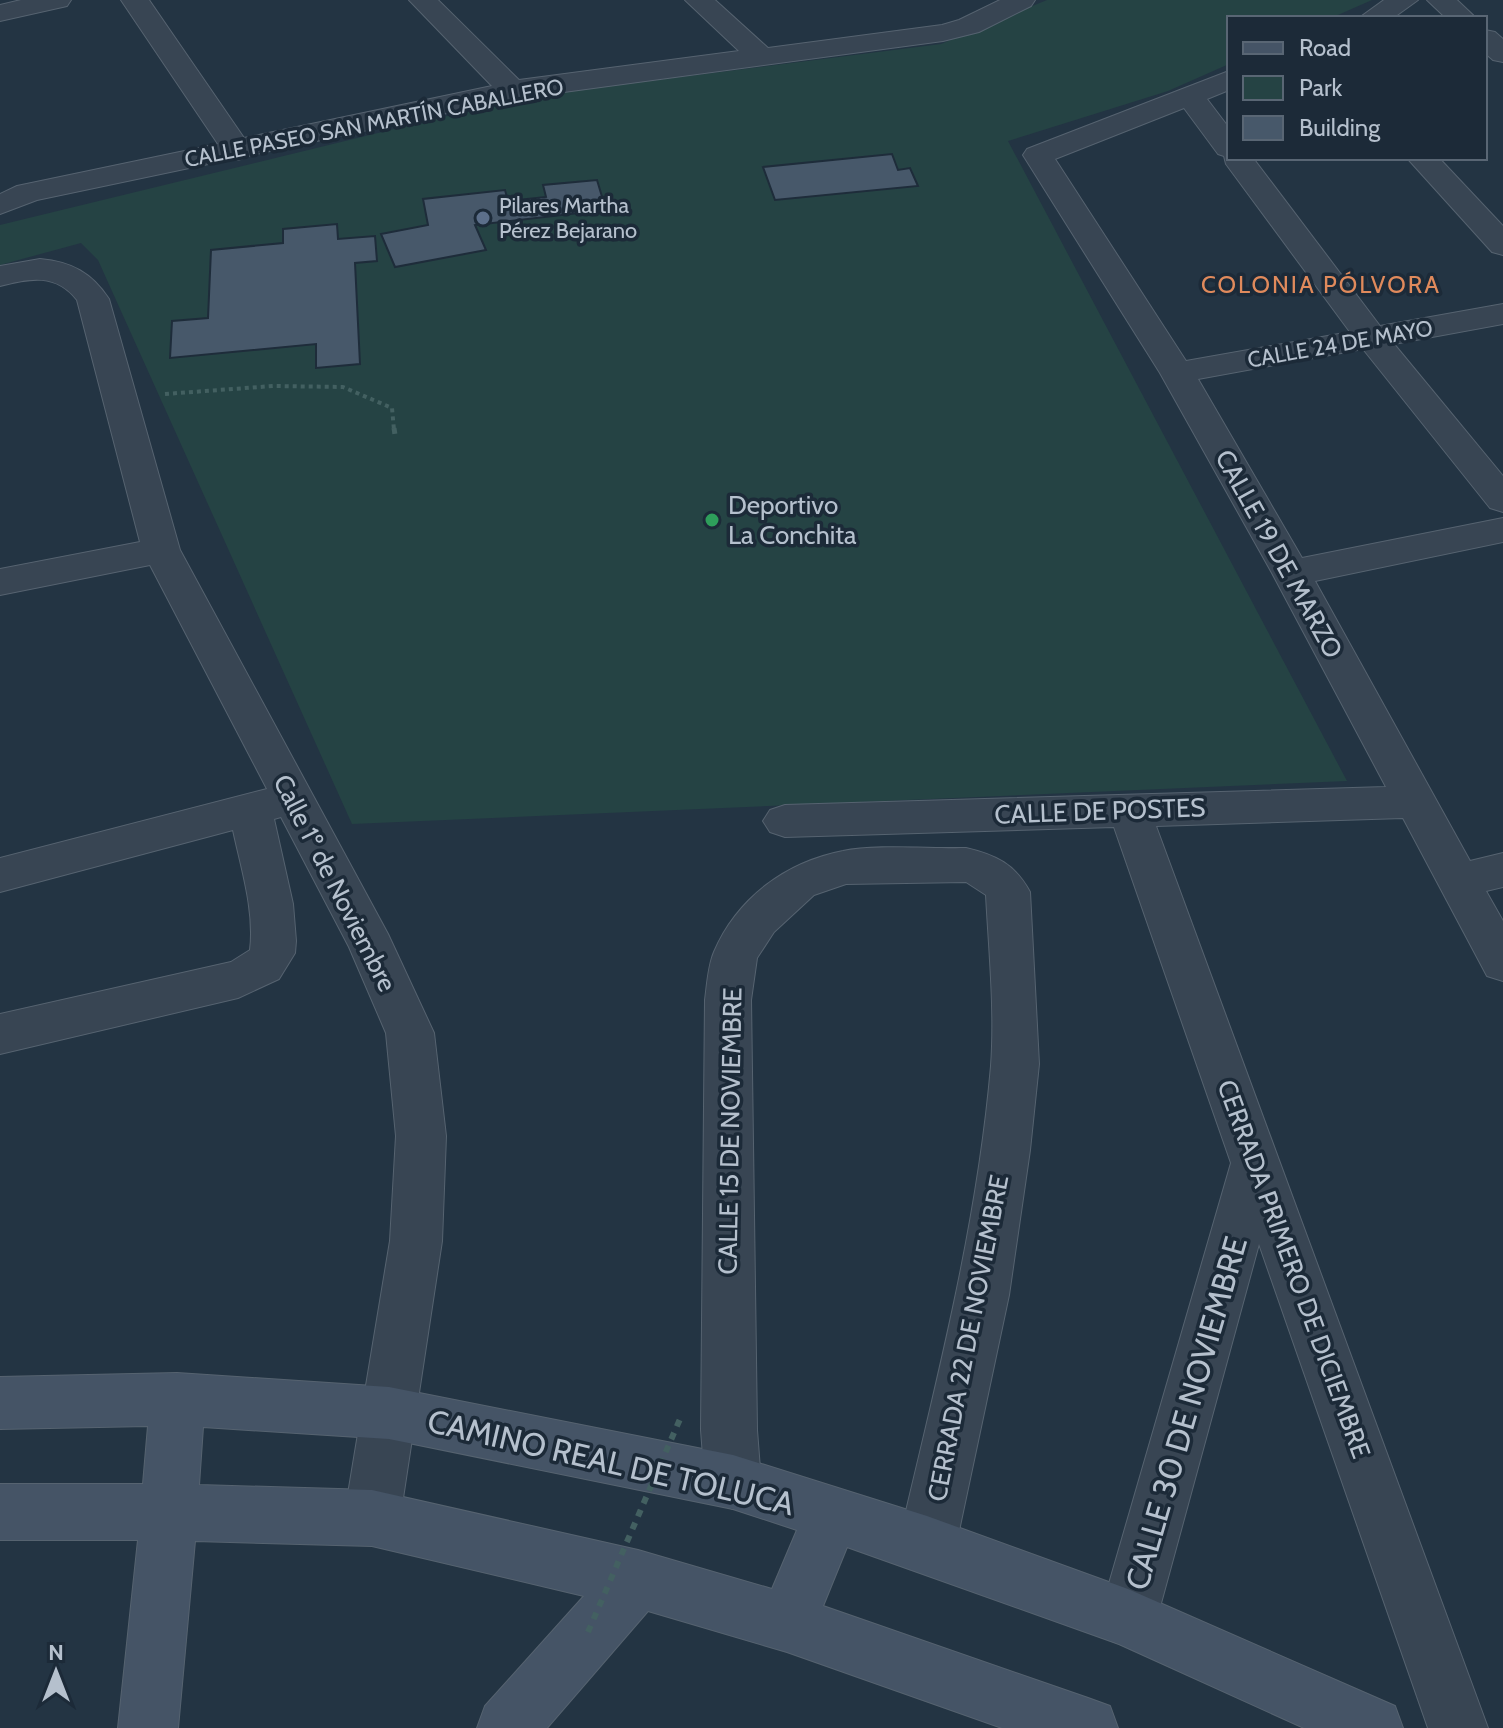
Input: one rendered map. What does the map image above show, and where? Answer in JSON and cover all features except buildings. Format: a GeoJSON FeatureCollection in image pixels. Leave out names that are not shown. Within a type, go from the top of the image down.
{"type":"FeatureCollection","features":[{"type":"Feature","properties":{"kind":"main road","name":"CAMINO REAL DE TOLUCA"},"geometry":{"type":"LineString","coordinates":[[0,1403],[177,1399],[389,1413],[733,1482],[927,1545],[1128,1618],[1373,1728]]}},
{"type":"Feature","properties":{"kind":"main road"},"geometry":{"type":"LineString","coordinates":[[148,1728],[162,1605],[177,1399]]}},
{"type":"Feature","properties":{"kind":"main road"},"geometry":{"type":"LineString","coordinates":[[0,1512],[168,1512],[372,1518],[638,1579],[787,1623],[1088,1728]]}},
{"type":"Feature","properties":{"kind":"main road"},"geometry":{"type":"LineString","coordinates":[[787,1623],[832,1514]]}},
{"type":"Feature","properties":{"kind":"main road"},"geometry":{"type":"LineString","coordinates":[[507,1728],[638,1579]]}},
{"type":"Feature","properties":{"kind":"street"},"geometry":{"type":"LineString","coordinates":[[0,13],[57,0]]}},
{"type":"Feature","properties":{"kind":"street"},"geometry":{"type":"LineString","coordinates":[[135,0],[238,151]]}},
{"type":"Feature","properties":{"kind":"street"},"geometry":{"type":"LineString","coordinates":[[423,0],[512,90]]}},
{"type":"Feature","properties":{"kind":"street"},"geometry":{"type":"LineString","coordinates":[[699,0],[763,58]]}},
{"type":"Feature","properties":{"kind":"street"},"geometry":{"type":"LineString","coordinates":[[1376,16],[1404,0]]}},
{"type":"Feature","properties":{"kind":"street"},"geometry":{"type":"LineString","coordinates":[[1441,0],[1460,16]]}},
{"type":"Feature","properties":{"kind":"street","name":"CALLE PASEO SAN MARTÍN CABALLERO"},"geometry":{"type":"LineString","coordinates":[[0,205],[28,193],[238,151],[512,90],[943,33],[969,26],[1006,3]]}},
{"type":"Feature","properties":{"kind":"street"},"geometry":{"type":"LineString","coordinates":[[1487,40],[1503,54]]}},
{"type":"Feature","properties":{"kind":"street"},"geometry":{"type":"LineString","coordinates":[[1227,81],[1191,97],[1227,145]]}},
{"type":"Feature","properties":{"kind":"street","name":"CALLE 19 DE MARZO"},"geometry":{"type":"LineString","coordinates":[[1191,97],[1038,155],[1177,373],[1291,573],[1503,963]]}},
{"type":"Feature","properties":{"kind":"street"},"geometry":{"type":"LineString","coordinates":[[1238,160],[1372,338],[1503,500]]}},
{"type":"Feature","properties":{"kind":"street"},"geometry":{"type":"LineString","coordinates":[[1424,160],[1503,245]]}},
{"type":"Feature","properties":{"kind":"street","name":"Calle 1º de Noviembre"},"geometry":{"type":"LineString","coordinates":[[0,276],[42,269],[64,272],[82,281],[93,299],[161,550],[372,947],[410,1033],[421,1136],[416,1241],[372,1518]]}},
{"type":"Feature","properties":{"kind":"street","name":"CALLE 24 DE MAYO"},"geometry":{"type":"LineString","coordinates":[[1177,373],[1503,314]]}},
{"type":"Feature","properties":{"kind":"street"},"geometry":{"type":"LineString","coordinates":[[1291,573],[1503,530]]}},
{"type":"Feature","properties":{"kind":"street"},"geometry":{"type":"LineString","coordinates":[[0,582],[161,550]]}},
{"type":"Feature","properties":{"kind":"street"},"geometry":{"type":"LineString","coordinates":[[0,875],[294,799]]}},
{"type":"Feature","properties":{"kind":"street","name":"CALLE DE POSTES"},"geometry":{"type":"LineString","coordinates":[[785,821],[1415,802]]}},
{"type":"Feature","properties":{"kind":"street"},"geometry":{"type":"LineString","coordinates":[[0,1034],[238,979],[258,971],[271,955],[274,933],[250,808]]}},
{"type":"Feature","properties":{"kind":"street","name":"CERRADA PRIMERO DE DICIEMBRE"},"geometry":{"type":"LineString","coordinates":[[1129,810],[1458,1728]]}},
{"type":"Feature","properties":{"kind":"street","name":"CALLE 15 DE NOVIEMBRE"},"geometry":{"type":"LineString","coordinates":[[733,1482],[729,1430],[728,1000],[735,955],[758,919],[798,883],[845,867],[966,865],[993,873],[1008,892]]}},
{"type":"Feature","properties":{"kind":"street"},"geometry":{"type":"LineString","coordinates":[[1459,880],[1503,870]]}},
{"type":"Feature","properties":{"kind":"street","name":"CERRADA 22 DE NOVIEMBRE"},"geometry":{"type":"LineString","coordinates":[[927,1545],[983,1295],[1005,1150],[1015,1064],[1008,892]]}},
{"type":"Feature","properties":{"kind":"street","name":"CALLE 30 DE NOVIEMBRE"},"geometry":{"type":"LineString","coordinates":[[1128,1618],[1256,1162]]}},
{"type":"Feature","properties":{"kind":"path"},"geometry":{"type":"LineString","coordinates":[[122,406],[161,395],[212,389],[343,387],[392,408],[395,435]]}},
{"type":"Feature","properties":{"kind":"path"},"geometry":{"type":"LineString","coordinates":[[588,1632],[680,1419]]}},
{"type":"Feature","properties":{"kind":"green space","name":"Deportivo La Conchita"},"geometry":{"type":"Polygon","coordinates":[[[1047,0],[1372,0],[1336,16],[1227,16],[1227,65],[1168,91],[1008,141],[1347,781],[352,824],[98,260],[81,243],[0,265],[0,225],[530,96],[941,44],[1047,0]]]}},
{"type":"Feature","properties":{"kind":"place","name":"Pilares Martha Pérez Bejarano"},"geometry":{"type":"Point","coordinates":[483,218]}},
{"type":"Feature","properties":{"kind":"place","name":"Deportivo La Conchita"},"geometry":{"type":"Point","coordinates":[712,520]}},
{"type":"Feature","properties":{"kind":"district","name":"COLONIA PÓLVORA"},"geometry":{"type":"Point","coordinates":[1321,284]}}]}
